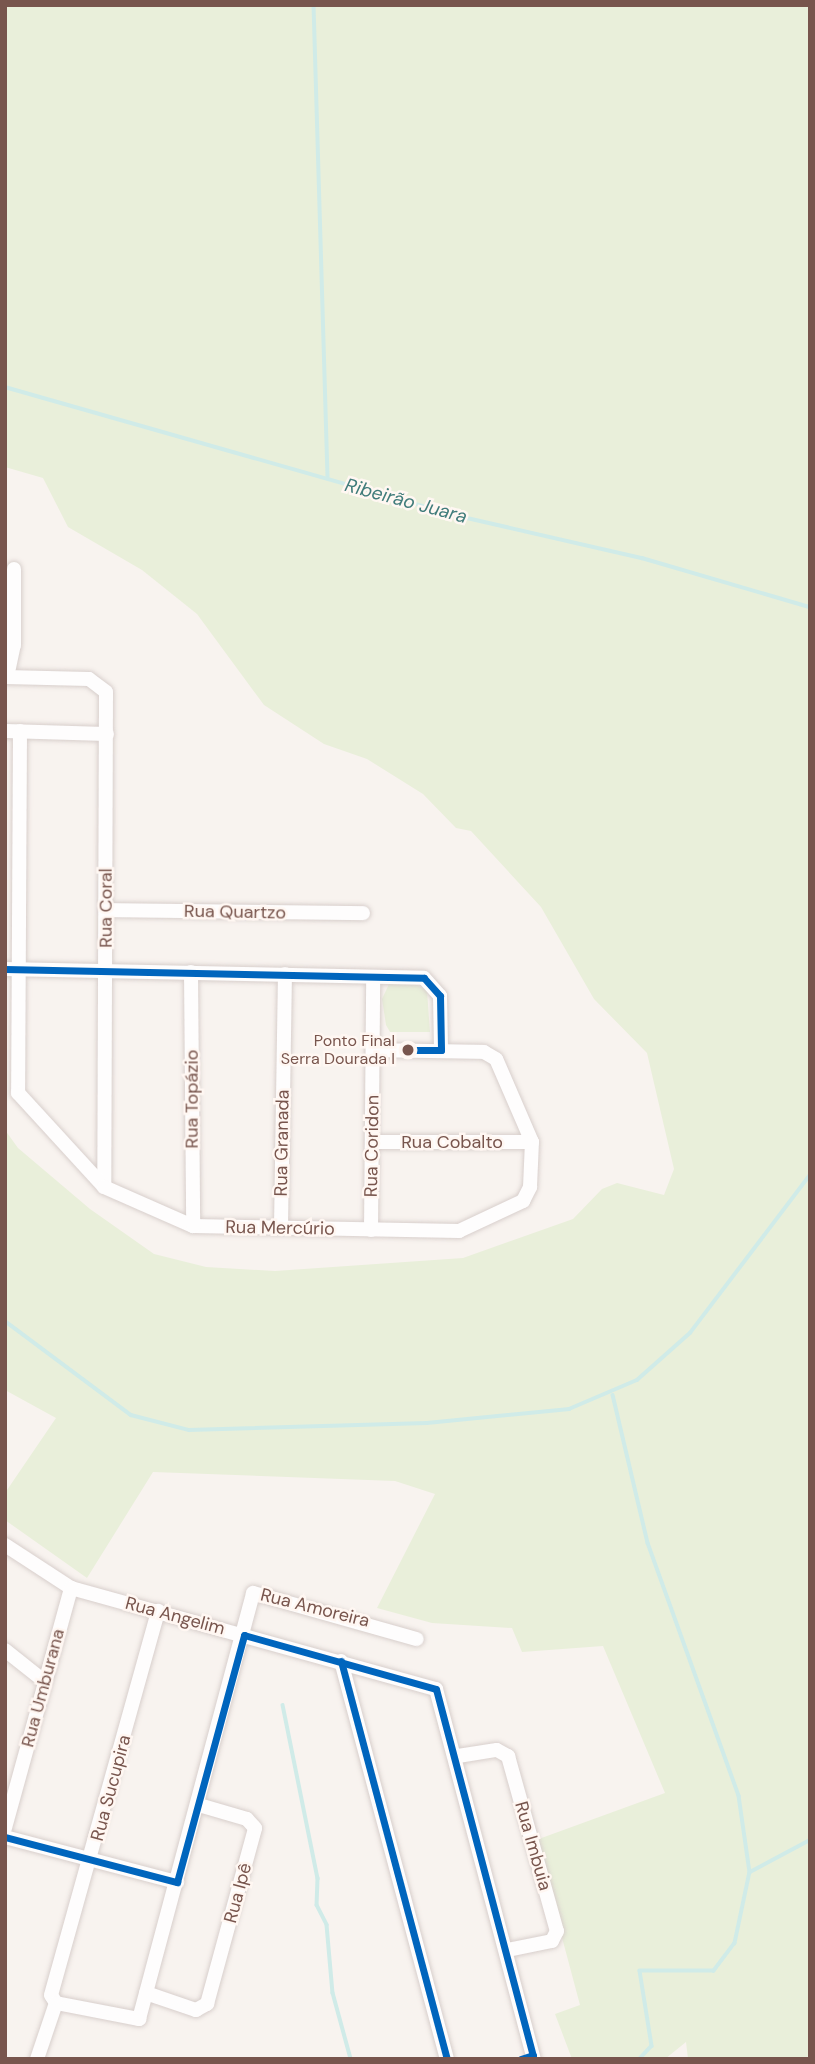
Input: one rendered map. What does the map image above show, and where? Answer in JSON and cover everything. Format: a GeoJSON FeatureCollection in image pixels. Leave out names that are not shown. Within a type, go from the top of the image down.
{"type":"FeatureCollection","features":[{"type":"Feature","properties":{"kind":"street"},"geometry":{"type":"LineString","coordinates":[[6,677],[15,645],[14,569]]}},
{"type":"Feature","properties":{"kind":"street","name":"Rua Coral"},"geometry":{"type":"LineString","coordinates":[[6,677],[89,679],[106,692],[104,1187]]}},
{"type":"Feature","properties":{"kind":"street"},"geometry":{"type":"LineString","coordinates":[[107,734],[13,731],[10,970],[424,978],[440,996],[441,1050]]}},
{"type":"Feature","properties":{"kind":"street","name":"Rua Quartzo"},"geometry":{"type":"LineString","coordinates":[[106,911],[363,913]]}},
{"type":"Feature","properties":{"kind":"street","name":"Rua Mercúrio"},"geometry":{"type":"LineString","coordinates":[[10,970],[18,1093],[104,1187],[192,1226],[459,1231],[489,1222],[528,1195],[532,1142]]}},
{"type":"Feature","properties":{"kind":"street","name":"Rua Topázio"},"geometry":{"type":"LineString","coordinates":[[191,972],[192,1226]]}},
{"type":"Feature","properties":{"kind":"street","name":"Rua Granada"},"geometry":{"type":"LineString","coordinates":[[281,1227],[285,974]]}},
{"type":"Feature","properties":{"kind":"street","name":"Rua Coridon"},"geometry":{"type":"LineString","coordinates":[[371,1230],[373,977]]}},
{"type":"Feature","properties":{"kind":"street"},"geometry":{"type":"LineString","coordinates":[[374,1050],[441,1050],[491,1054],[532,1142]]}},
{"type":"Feature","properties":{"kind":"street","name":"Rua Cobalto"},"geometry":{"type":"LineString","coordinates":[[373,1142],[532,1142]]}},
{"type":"Feature","properties":{"kind":"street","name":"Rua Angelim"},"geometry":{"type":"LineString","coordinates":[[5,1545],[71,1588],[436,1689],[458,1756]]}},
{"type":"Feature","properties":{"kind":"street","name":"Rua Umburana"},"geometry":{"type":"LineString","coordinates":[[5,1828],[71,1588]]}},
{"type":"Feature","properties":{"kind":"street","name":"Rua Amoreira"},"geometry":{"type":"LineString","coordinates":[[244,1635],[258,1590],[417,1639]]}},
{"type":"Feature","properties":{"kind":"street","name":"Rua Sucupira"},"geometry":{"type":"LineString","coordinates":[[37,2059],[56,2003],[51,1995],[91,1861],[158,1611]]}},
{"type":"Feature","properties":{"kind":"street"},"geometry":{"type":"LineString","coordinates":[[56,2003],[132,2022],[139,2019],[244,1635]]}},
{"type":"Feature","properties":{"kind":"street"},"geometry":{"type":"LineString","coordinates":[[5,1650],[44,1681]]}},
{"type":"Feature","properties":{"kind":"street"},"geometry":{"type":"LineString","coordinates":[[341,1661],[447,2059]]}},
{"type":"Feature","properties":{"kind":"street","name":"Rua Imbuia"},"geometry":{"type":"LineString","coordinates":[[458,1756],[497,1750],[508,1756],[557,1931],[552,1941],[507,1950]]}},
{"type":"Feature","properties":{"kind":"street"},"geometry":{"type":"LineString","coordinates":[[458,1756],[507,1950],[529,2058]]}},
{"type":"Feature","properties":{"kind":"street","name":"Rua Ipê"},"geometry":{"type":"LineString","coordinates":[[146,1993],[196,2010],[207,2004],[255,1828],[247,1819],[199,1805]]}},
{"type":"Feature","properties":{"kind":"street"},"geometry":{"type":"LineString","coordinates":[[5,1837],[177,1882]]}},
{"type":"Feature","properties":{"kind":"green space"},"geometry":{"type":"Polygon","coordinates":[[[5,5],[810,5],[810,2055],[804,2059],[688,2059],[686,2042],[665,2059],[572,2059],[555,2014],[580,2005],[536,1840],[665,1793],[603,1646],[522,1652],[512,1628],[432,1623],[377,1608],[435,1494],[395,1481],[153,1472],[87,1578],[5,1520],[5,1493],[56,1418],[5,1390],[5,1130],[18,1148],[90,1209],[154,1254],[206,1267],[275,1271],[463,1258],[573,1219],[602,1189],[617,1183],[664,1195],[674,1169],[647,1053],[594,999],[541,907],[471,831],[456,828],[423,794],[367,759],[324,744],[264,705],[197,614],[142,570],[68,527],[43,478],[5,467],[5,5]]]}},
{"type":"Feature","properties":{"kind":"green space"},"geometry":{"type":"Polygon","coordinates":[[[406,978],[427,991],[430,1032],[390,1032],[386,1025],[382,999],[390,982],[406,978]]]}},
{"type":"Feature","properties":{"kind":"waterway"},"geometry":{"type":"LineString","coordinates":[[314,5],[328,478]]}},
{"type":"Feature","properties":{"kind":"waterway","name":"Ribeirão Juara"},"geometry":{"type":"LineString","coordinates":[[5,387],[454,515],[642,558],[810,607]]}},
{"type":"Feature","properties":{"kind":"waterway"},"geometry":{"type":"LineString","coordinates":[[5,1321],[131,1415],[189,1430],[427,1423],[569,1409],[637,1380],[690,1333],[810,1175]]}},
{"type":"Feature","properties":{"kind":"waterway"},"geometry":{"type":"LineString","coordinates":[[613,1395],[648,1543],[739,1796],[750,1872],[735,1943],[714,1971],[640,1971],[652,2046],[640,2059]]}},
{"type":"Feature","properties":{"kind":"waterway"},"geometry":{"type":"LineString","coordinates":[[283,1705],[318,1878],[317,1905],[327,1925],[333,1993],[351,2059]]}},
{"type":"Feature","properties":{"kind":"waterway"},"geometry":{"type":"LineString","coordinates":[[750,1872],[810,1840]]}},
{"type":"Feature","properties":{"kind":"transit line"},"geometry":{"type":"LineString","coordinates":[[5,969],[424,978],[440,996],[441,1050],[408,1050]]}},
{"type":"Feature","properties":{"kind":"transit line"},"geometry":{"type":"LineString","coordinates":[[5,1837],[177,1882],[244,1635],[436,1689],[533,2055],[521,2059]]}},
{"type":"Feature","properties":{"kind":"transit line"},"geometry":{"type":"LineString","coordinates":[[341,1661],[447,2059]]}},
{"type":"Feature","properties":{"kind":"place","name":"Ponto Final Serra Dourada I"},"geometry":{"type":"Point","coordinates":[408,1050]}}]}
